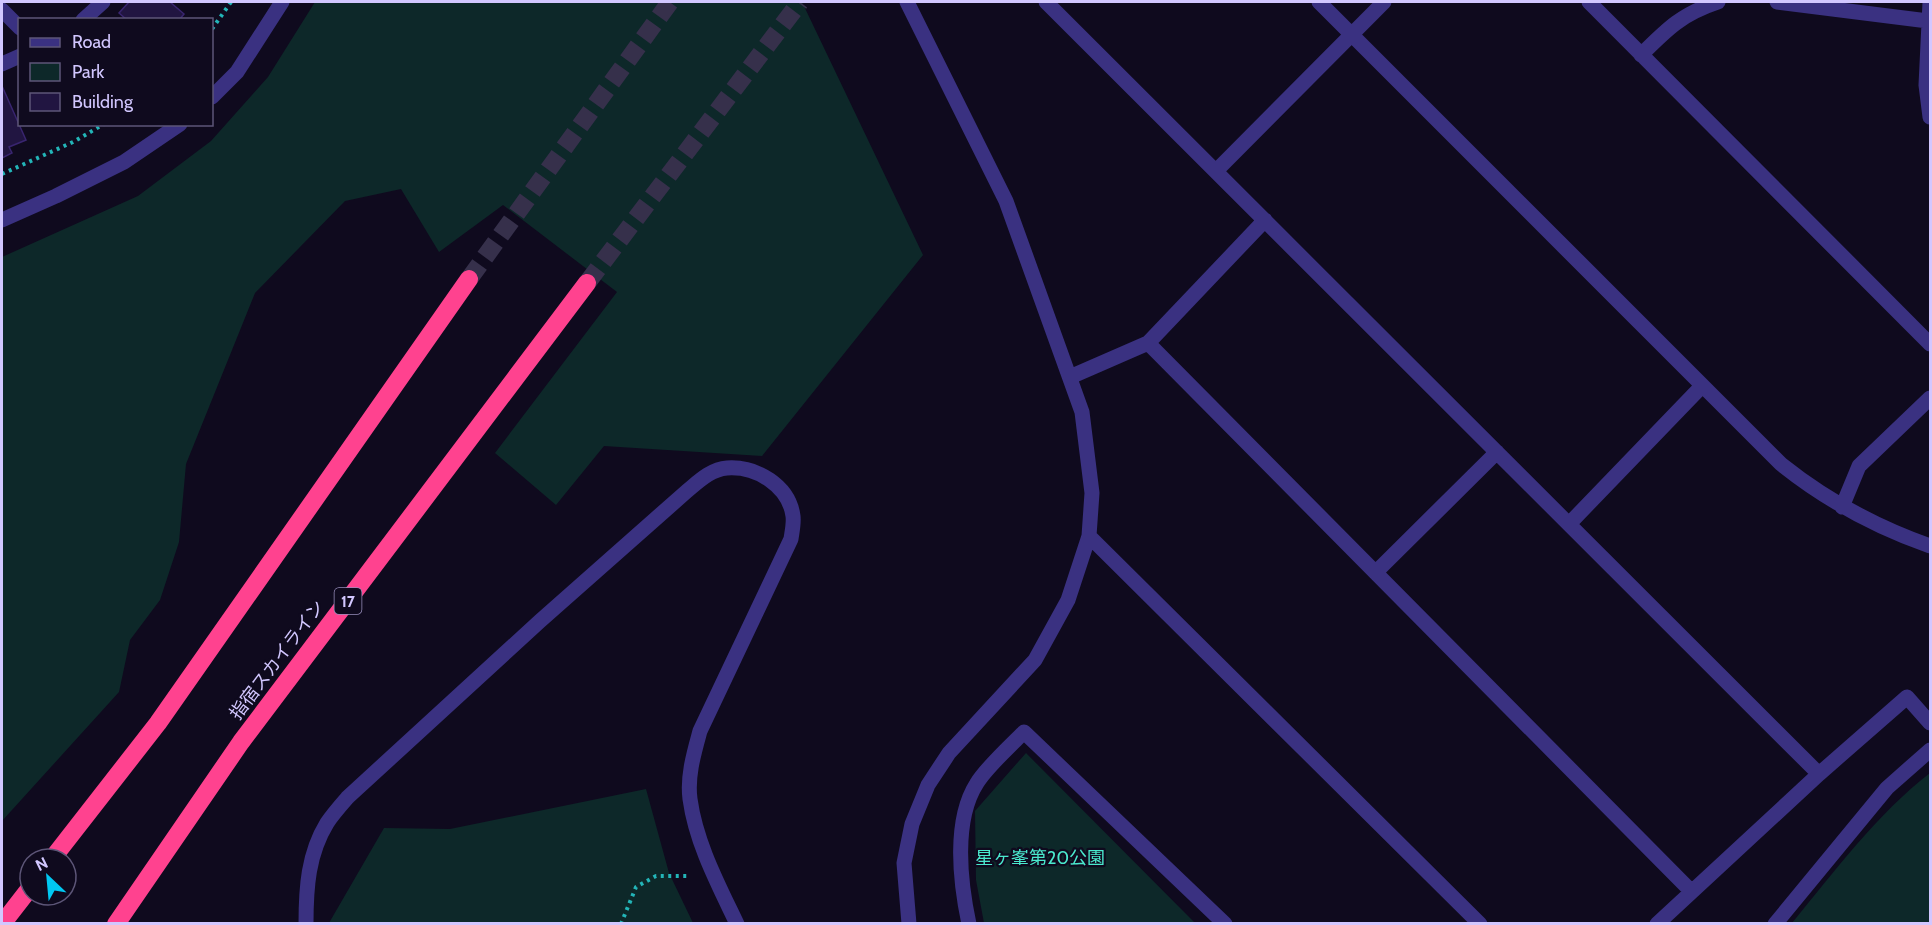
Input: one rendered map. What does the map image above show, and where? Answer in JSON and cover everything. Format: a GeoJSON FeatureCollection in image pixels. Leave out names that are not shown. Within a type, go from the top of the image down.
{"type":"FeatureCollection","features":[{"type":"Feature","properties":{"kind":"highway"},"geometry":{"type":"LineString","coordinates":[[61,847],[158,723],[469,279]]}},
{"type":"Feature","properties":{"kind":"highway","name":"指宿スカイライン"},"geometry":{"type":"LineString","coordinates":[[116,924],[241,742],[587,283]]}},
{"type":"Feature","properties":{"kind":"highway"},"geometry":{"type":"LineString","coordinates":[[2,924],[18,903]]}},
{"type":"Feature","properties":{"kind":"street"},"geometry":{"type":"LineString","coordinates":[[85,18],[103,2]]}},
{"type":"Feature","properties":{"kind":"street"},"geometry":{"type":"LineString","coordinates":[[213,96],[237,72],[282,2]]}},
{"type":"Feature","properties":{"kind":"street"},"geometry":{"type":"LineString","coordinates":[[907,2],[1006,201],[1082,412],[1092,493],[1089,536],[1068,600],[1035,660],[949,753],[928,785],[912,824],[904,863],[909,924]]}},
{"type":"Feature","properties":{"kind":"street"},"geometry":{"type":"LineString","coordinates":[[1046,2],[1819,774]]}},
{"type":"Feature","properties":{"kind":"street"},"geometry":{"type":"LineString","coordinates":[[1319,2],[1781,464],[1805,484],[1842,507],[1894,533],[1930,546]]}},
{"type":"Feature","properties":{"kind":"street"},"geometry":{"type":"LineString","coordinates":[[1216,171],[1384,2]]}},
{"type":"Feature","properties":{"kind":"street"},"geometry":{"type":"LineString","coordinates":[[1589,2],[1930,344]]}},
{"type":"Feature","properties":{"kind":"street"},"geometry":{"type":"LineString","coordinates":[[1641,54],[1671,26],[1694,10],[1718,2]]}},
{"type":"Feature","properties":{"kind":"street"},"geometry":{"type":"LineString","coordinates":[[1777,2],[1928,21]]}},
{"type":"Feature","properties":{"kind":"street"},"geometry":{"type":"LineString","coordinates":[[1930,2],[1926,85],[1930,117]]}},
{"type":"Feature","properties":{"kind":"street"},"geometry":{"type":"LineString","coordinates":[[2,10],[18,26]]}},
{"type":"Feature","properties":{"kind":"street"},"geometry":{"type":"LineString","coordinates":[[2,64],[18,57]]}},
{"type":"Feature","properties":{"kind":"street"},"geometry":{"type":"LineString","coordinates":[[2,220],[124,162],[177,126]]}},
{"type":"Feature","properties":{"kind":"street"},"geometry":{"type":"LineString","coordinates":[[1070,377],[1148,343],[1265,220]]}},
{"type":"Feature","properties":{"kind":"street"},"geometry":{"type":"LineString","coordinates":[[1148,343],[1691,891]]}},
{"type":"Feature","properties":{"kind":"street"},"geometry":{"type":"LineString","coordinates":[[1569,524],[1702,386]]}},
{"type":"Feature","properties":{"kind":"street"},"geometry":{"type":"LineString","coordinates":[[1842,507],[1859,466],[1930,398]]}},
{"type":"Feature","properties":{"kind":"street"},"geometry":{"type":"LineString","coordinates":[[1376,572],[1497,452]]}},
{"type":"Feature","properties":{"kind":"street"},"geometry":{"type":"LineString","coordinates":[[306,924],[306,882],[314,853],[327,823],[348,797],[540,621],[687,491],[707,474],[726,468],[753,471],[772,481],[788,497],[794,517],[787,549],[700,731],[692,759],[690,797],[697,833],[737,924]]}},
{"type":"Feature","properties":{"kind":"street"},"geometry":{"type":"LineString","coordinates":[[1089,536],[1480,924]]}},
{"type":"Feature","properties":{"kind":"street"},"geometry":{"type":"LineString","coordinates":[[1657,924],[1819,774],[1908,697],[1930,723]]}},
{"type":"Feature","properties":{"kind":"street"},"geometry":{"type":"LineString","coordinates":[[969,924],[961,889],[962,816],[977,782],[1024,732],[1225,924]]}},
{"type":"Feature","properties":{"kind":"street"},"geometry":{"type":"LineString","coordinates":[[1775,924],[1887,788],[1930,750]]}},
{"type":"Feature","properties":{"kind":"path"},"geometry":{"type":"LineString","coordinates":[[213,28],[231,2]]}},
{"type":"Feature","properties":{"kind":"path"},"geometry":{"type":"LineString","coordinates":[[2,174],[73,142],[101,126]]}},
{"type":"Feature","properties":{"kind":"path"},"geometry":{"type":"LineString","coordinates":[[621,924],[636,887],[656,876],[714,876]]}},
{"type":"Feature","properties":{"kind":"green space"},"geometry":{"type":"Polygon","coordinates":[[[315,2],[802,2],[923,255],[762,456],[604,446],[556,505],[495,453],[617,292],[503,205],[439,252],[401,189],[345,201],[255,293],[186,464],[179,542],[160,600],[130,640],[119,692],[2,821],[2,257],[138,196],[211,141],[268,77],[315,2]]]}},
{"type":"Feature","properties":{"kind":"green space","name":"星ヶ峯第20公園"},"geometry":{"type":"Polygon","coordinates":[[[1026,753],[1195,923],[984,923],[976,880],[975,811],[1026,753]]]}},
{"type":"Feature","properties":{"kind":"green space"},"geometry":{"type":"Polygon","coordinates":[[[1930,773],[1930,923],[1792,923],[1874,825],[1910,789],[1930,773]]]}},
{"type":"Feature","properties":{"kind":"green space"},"geometry":{"type":"Polygon","coordinates":[[[646,789],[669,873],[693,923],[329,923],[384,828],[450,829],[646,789]]]}},
{"type":"Feature","properties":{"kind":"building"},"geometry":{"type":"Polygon","coordinates":[[[129,2],[170,2],[184,14],[181,18],[125,18],[119,13],[129,2]]]}},
{"type":"Feature","properties":{"kind":"building"},"geometry":{"type":"Polygon","coordinates":[[[2,86],[26,140],[9,147],[12,153],[2,158],[2,86]]]}},
{"type":"Feature","properties":{"kind":"tunnel"},"geometry":{"type":"LineString","coordinates":[[469,279],[670,2]]}},
{"type":"Feature","properties":{"kind":"tunnel"},"geometry":{"type":"LineString","coordinates":[[587,283],[800,2]]}}]}
